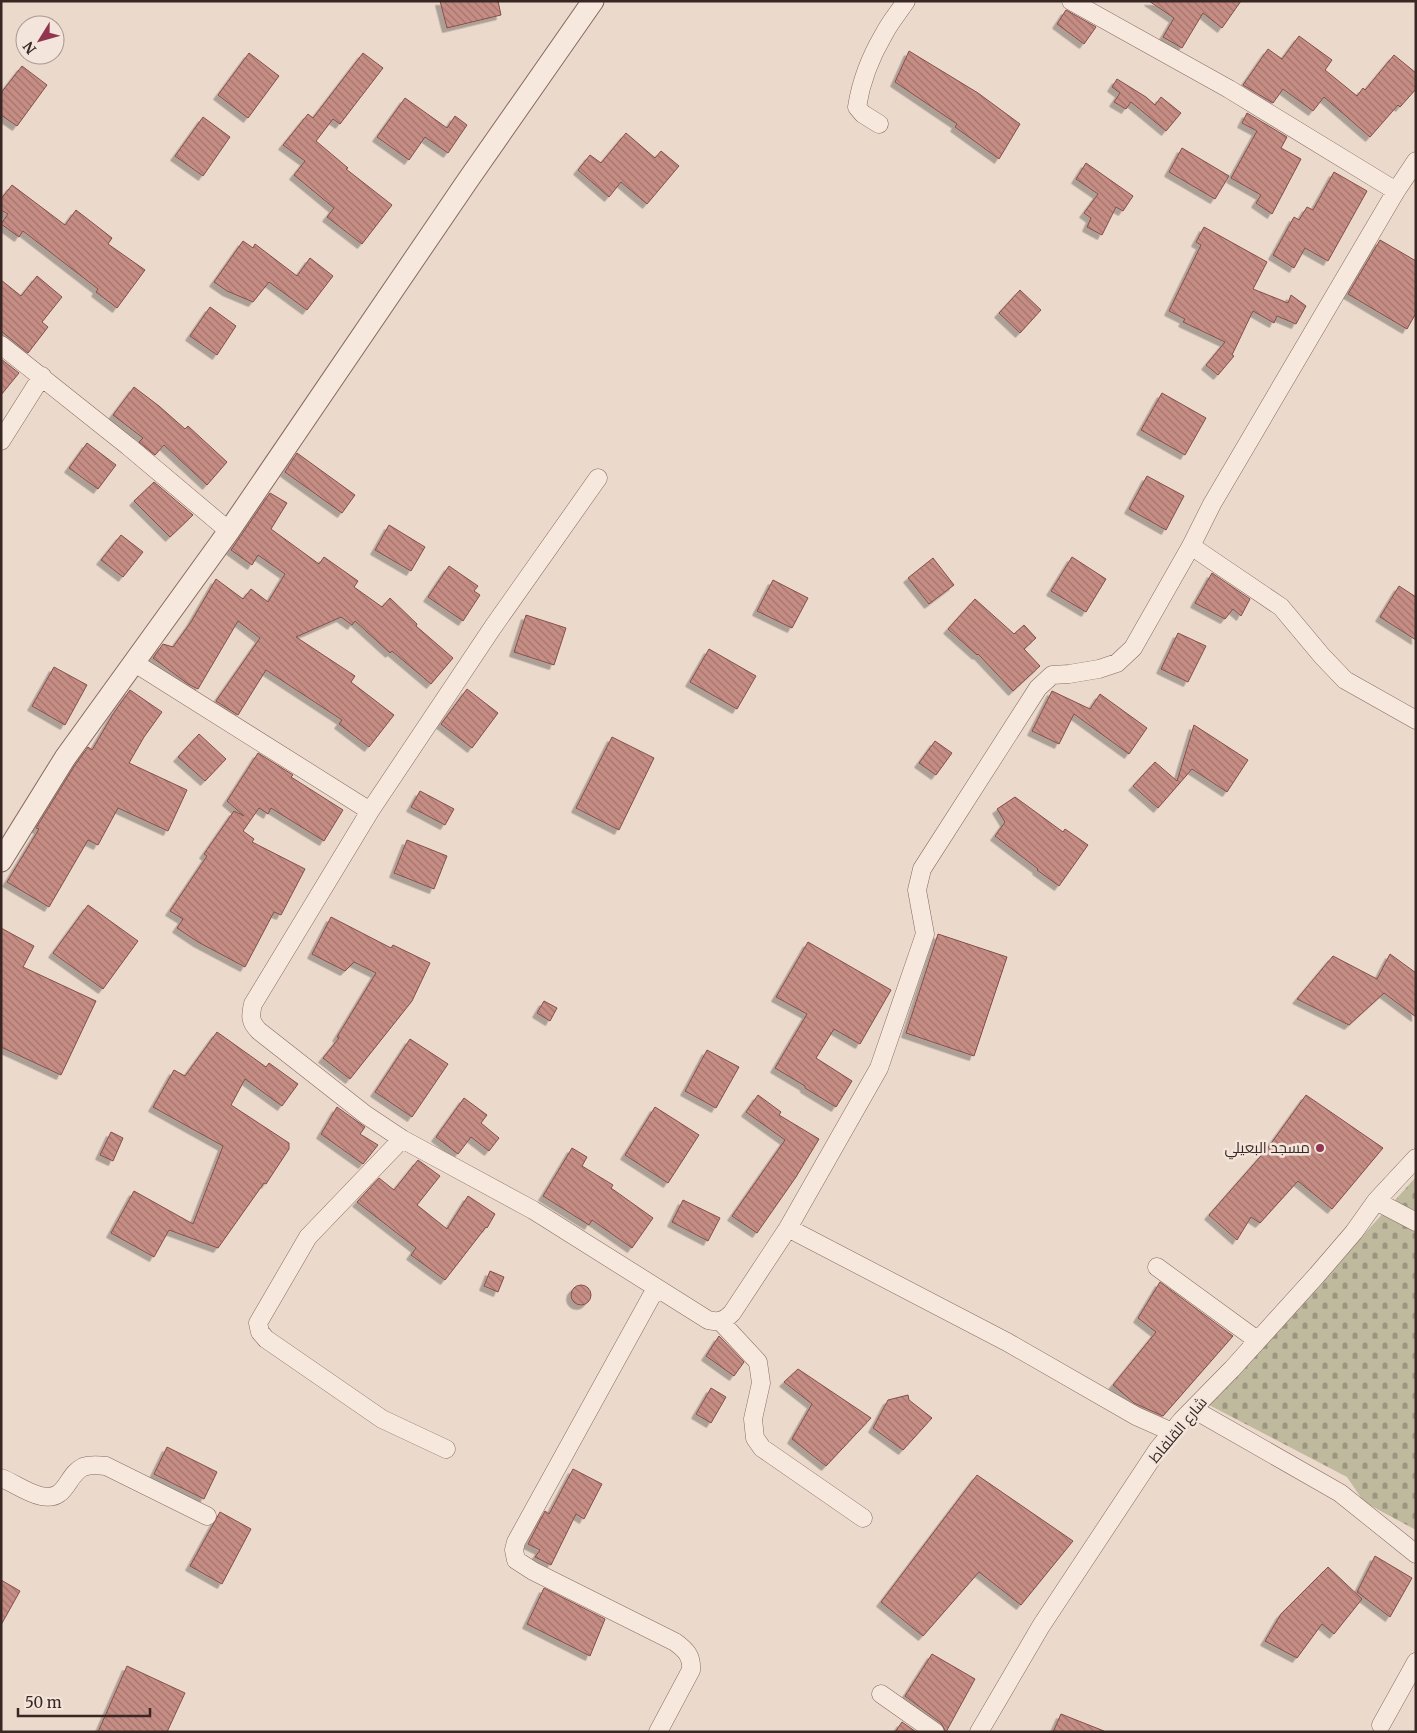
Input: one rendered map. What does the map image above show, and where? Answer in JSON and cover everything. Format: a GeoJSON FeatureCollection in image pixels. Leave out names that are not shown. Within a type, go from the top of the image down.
{"type":"FeatureCollection","features":[{"type":"Feature","properties":{"kind":"street"},"geometry":{"type":"LineString","coordinates":[[1,860],[65,758],[228,531],[593,1]]}},
{"type":"Feature","properties":{"kind":"street"},"geometry":{"type":"LineString","coordinates":[[880,124],[863,114],[857,107],[859,94],[866,70],[884,33],[906,1]]}},
{"type":"Feature","properties":{"kind":"street"},"geometry":{"type":"LineString","coordinates":[[1071,1],[1229,89],[1396,191]]}},
{"type":"Feature","properties":{"kind":"street"},"geometry":{"type":"LineString","coordinates":[[598,478],[493,627],[370,811],[253,1004],[250,1015],[252,1023],[259,1031],[366,1115],[402,1139],[533,1210],[656,1288],[714,1322],[726,1319],[732,1313],[788,1228],[879,1068],[925,934],[917,890],[922,870],[1038,688],[1052,675],[1099,669],[1118,663],[1132,648],[1191,546],[1212,504],[1396,191],[1416,161]]}},
{"type":"Feature","properties":{"kind":"street"},"geometry":{"type":"LineString","coordinates":[[1,345],[128,446],[228,531]]}},
{"type":"Feature","properties":{"kind":"street"},"geometry":{"type":"LineString","coordinates":[[1,441],[42,376]]}},
{"type":"Feature","properties":{"kind":"street"},"geometry":{"type":"LineString","coordinates":[[1191,546],[1281,607],[1345,680],[1416,720]]}},
{"type":"Feature","properties":{"kind":"street"},"geometry":{"type":"LineString","coordinates":[[133,662],[370,811]]}},
{"type":"Feature","properties":{"kind":"street"},"geometry":{"type":"LineString","coordinates":[[402,1139],[308,1237],[258,1323],[260,1332],[266,1339],[382,1419],[446,1449]]}},
{"type":"Feature","properties":{"kind":"street","name":"شارع القلفاط"},"geometry":{"type":"LineString","coordinates":[[979,1732],[1046,1618],[1158,1449],[1354,1232],[1376,1201],[1416,1158]]}},
{"type":"Feature","properties":{"kind":"street"},"geometry":{"type":"LineString","coordinates":[[1376,1201],[1416,1222]]}},
{"type":"Feature","properties":{"kind":"street"},"geometry":{"type":"LineString","coordinates":[[788,1228],[1007,1342],[1136,1416],[1172,1432]]}},
{"type":"Feature","properties":{"kind":"street"},"geometry":{"type":"LineString","coordinates":[[1157,1267],[1257,1340]]}},
{"type":"Feature","properties":{"kind":"street"},"geometry":{"type":"LineString","coordinates":[[656,1288],[516,1542],[514,1550],[516,1560],[533,1571],[675,1642],[688,1654],[692,1661],[691,1670],[658,1732]]}},
{"type":"Feature","properties":{"kind":"street"},"geometry":{"type":"LineString","coordinates":[[720,1321],[758,1362],[761,1382],[753,1420],[755,1438],[762,1448],[863,1518]]}},
{"type":"Feature","properties":{"kind":"street"},"geometry":{"type":"LineString","coordinates":[[1194,1409],[1340,1493],[1416,1554]]}},
{"type":"Feature","properties":{"kind":"street"},"geometry":{"type":"LineString","coordinates":[[1,1478],[41,1496],[54,1496],[62,1491],[82,1468],[94,1465],[106,1466],[207,1516]]}},
{"type":"Feature","properties":{"kind":"street"},"geometry":{"type":"LineString","coordinates":[[1382,1725],[1416,1662]]}},
{"type":"Feature","properties":{"kind":"street"},"geometry":{"type":"LineString","coordinates":[[880,1694],[935,1732]]}},
{"type":"Feature","properties":{"kind":"green space"},"geometry":{"type":"Polygon","coordinates":[[[1416,1177],[1416,1530],[1364,1502],[1347,1477],[1209,1405],[1416,1177]]]}},
{"type":"Feature","properties":{"kind":"building"},"geometry":{"type":"Polygon","coordinates":[[[440,1],[498,1],[501,15],[447,28],[440,1]]]}},
{"type":"Feature","properties":{"kind":"building"},"geometry":{"type":"Polygon","coordinates":[[[1149,1],[1241,1],[1222,28],[1203,13],[1182,48],[1163,37],[1174,18],[1149,1]]]}},
{"type":"Feature","properties":{"kind":"building"},"geometry":{"type":"Polygon","coordinates":[[[1066,10],[1096,27],[1084,44],[1057,24],[1066,10]]]}},
{"type":"Feature","properties":{"kind":"building"},"geometry":{"type":"Polygon","coordinates":[[[1299,36],[1332,60],[1325,70],[1357,96],[1363,88],[1365,90],[1394,55],[1416,73],[1416,89],[1400,107],[1398,105],[1370,137],[1324,97],[1313,111],[1283,89],[1273,103],[1243,85],[1268,49],[1282,59],[1299,36]]]}},
{"type":"Feature","properties":{"kind":"building"},"geometry":{"type":"Polygon","coordinates":[[[909,51],[978,93],[1020,124],[999,159],[955,127],[957,124],[895,82],[909,51]]]}},
{"type":"Feature","properties":{"kind":"building"},"geometry":{"type":"Polygon","coordinates":[[[249,53],[279,76],[248,118],[218,95],[249,53]]]}},
{"type":"Feature","properties":{"kind":"building"},"geometry":{"type":"Polygon","coordinates":[[[363,53],[383,68],[340,124],[333,119],[316,141],[348,168],[346,169],[392,205],[362,244],[327,217],[334,208],[294,175],[305,161],[283,145],[308,114],[313,118],[363,53]]]}},
{"type":"Feature","properties":{"kind":"building"},"geometry":{"type":"Polygon","coordinates":[[[22,66],[47,85],[17,126],[1,115],[1,93],[22,66]]]}},
{"type":"Feature","properties":{"kind":"building"},"geometry":{"type":"Polygon","coordinates":[[[1117,79],[1146,97],[1155,105],[1161,97],[1181,113],[1166,131],[1131,102],[1126,109],[1114,102],[1120,93],[1112,87],[1117,79]]]}},
{"type":"Feature","properties":{"kind":"building"},"geometry":{"type":"Polygon","coordinates":[[[405,98],[447,128],[455,116],[467,125],[448,153],[425,137],[409,160],[377,137],[405,98]]]}},
{"type":"Feature","properties":{"kind":"building"},"geometry":{"type":"Polygon","coordinates":[[[1247,113],[1287,137],[1281,148],[1301,159],[1272,214],[1256,203],[1261,195],[1231,178],[1257,131],[1242,123],[1247,113]]]}},
{"type":"Feature","properties":{"kind":"building"},"geometry":{"type":"Polygon","coordinates":[[[203,117],[230,137],[203,176],[175,156],[203,117]]]}},
{"type":"Feature","properties":{"kind":"building"},"geometry":{"type":"Polygon","coordinates":[[[626,133],[655,158],[661,151],[679,166],[647,204],[621,182],[609,197],[578,170],[590,155],[601,163],[626,133]]]}},
{"type":"Feature","properties":{"kind":"building"},"geometry":{"type":"Polygon","coordinates":[[[1182,148],[1229,176],[1215,199],[1169,172],[1182,148]]]}},
{"type":"Feature","properties":{"kind":"building"},"geometry":{"type":"Polygon","coordinates":[[[1086,163],[1133,196],[1123,211],[1116,207],[1102,235],[1087,227],[1091,218],[1084,213],[1098,194],[1076,179],[1086,163]]]}},
{"type":"Feature","properties":{"kind":"building"},"geometry":{"type":"Polygon","coordinates":[[[1334,172],[1367,191],[1328,261],[1305,248],[1294,268],[1273,255],[1294,217],[1299,220],[1307,207],[1313,210],[1334,172]]]}},
{"type":"Feature","properties":{"kind":"building"},"geometry":{"type":"Polygon","coordinates":[[[12,185],[65,225],[76,210],[112,238],[108,244],[145,270],[117,308],[96,292],[98,289],[23,231],[19,237],[1,224],[8,214],[1,210],[1,199],[12,185]]]}},
{"type":"Feature","properties":{"kind":"building"},"geometry":{"type":"Polygon","coordinates":[[[1204,227],[1267,262],[1253,289],[1288,303],[1291,295],[1306,306],[1296,324],[1277,316],[1274,323],[1253,311],[1232,355],[1234,356],[1218,375],[1206,365],[1225,342],[1183,322],[1185,319],[1169,311],[1201,245],[1196,242],[1204,227]]]}},
{"type":"Feature","properties":{"kind":"building"},"geometry":{"type":"Polygon","coordinates":[[[1380,240],[1416,261],[1416,313],[1407,329],[1348,294],[1380,240]]]}},
{"type":"Feature","properties":{"kind":"building"},"geometry":{"type":"Polygon","coordinates":[[[243,241],[253,248],[255,244],[297,276],[310,258],[333,276],[307,310],[269,282],[253,302],[227,291],[214,282],[243,241]]]}},
{"type":"Feature","properties":{"kind":"building"},"geometry":{"type":"Polygon","coordinates":[[[37,276],[62,297],[42,322],[48,327],[28,353],[1,331],[1,280],[21,296],[37,276]]]}},
{"type":"Feature","properties":{"kind":"building"},"geometry":{"type":"Polygon","coordinates":[[[1020,290],[1041,310],[1020,333],[999,313],[1020,290]]]}},
{"type":"Feature","properties":{"kind":"building"},"geometry":{"type":"Polygon","coordinates":[[[210,307],[236,326],[217,355],[190,336],[210,307]]]}},
{"type":"Feature","properties":{"kind":"building"},"geometry":{"type":"Polygon","coordinates":[[[1,359],[19,373],[1,395],[1,359]]]}},
{"type":"Feature","properties":{"kind":"building"},"geometry":{"type":"Polygon","coordinates":[[[134,387],[185,429],[188,426],[227,462],[207,485],[164,445],[155,455],[139,442],[143,438],[113,415],[134,387]]]}},
{"type":"Feature","properties":{"kind":"building"},"geometry":{"type":"Polygon","coordinates":[[[1162,393],[1206,418],[1185,455],[1141,430],[1162,393]]]}},
{"type":"Feature","properties":{"kind":"building"},"geometry":{"type":"Polygon","coordinates":[[[87,443],[116,465],[98,489],[69,468],[87,443]]]}},
{"type":"Feature","properties":{"kind":"building"},"geometry":{"type":"Polygon","coordinates":[[[297,453],[355,495],[342,513],[285,472],[297,453]]]}},
{"type":"Feature","properties":{"kind":"building"},"geometry":{"type":"Polygon","coordinates":[[[1147,476],[1184,496],[1166,530],[1129,509],[1147,476]]]}},
{"type":"Feature","properties":{"kind":"building"},"geometry":{"type":"Polygon","coordinates":[[[154,482],[193,515],[170,537],[134,501],[154,482]]]}},
{"type":"Feature","properties":{"kind":"building"},"geometry":{"type":"Polygon","coordinates":[[[270,493],[287,503],[271,529],[319,564],[324,557],[358,581],[354,587],[382,607],[390,598],[417,624],[416,626],[453,658],[431,684],[392,651],[390,653],[355,621],[352,625],[341,617],[296,637],[355,676],[351,682],[394,715],[369,747],[339,724],[342,720],[266,670],[238,715],[216,701],[260,638],[238,621],[198,689],[188,684],[153,658],[163,644],[173,647],[191,622],[216,579],[243,599],[251,589],[268,602],[285,574],[258,555],[252,565],[231,550],[270,493]]]}},
{"type":"Feature","properties":{"kind":"building"},"geometry":{"type":"Polygon","coordinates":[[[389,525],[425,547],[411,571],[375,550],[389,525]]]}},
{"type":"Feature","properties":{"kind":"building"},"geometry":{"type":"Polygon","coordinates":[[[121,535],[143,552],[123,577],[101,560],[121,535]]]}},
{"type":"Feature","properties":{"kind":"building"},"geometry":{"type":"Polygon","coordinates":[[[1072,557],[1106,579],[1086,612],[1051,591],[1072,557]]]}},
{"type":"Feature","properties":{"kind":"building"},"geometry":{"type":"Polygon","coordinates":[[[933,558],[954,585],[929,604],[908,578],[933,558]]]}},
{"type":"Feature","properties":{"kind":"building"},"geometry":{"type":"Polygon","coordinates":[[[449,566],[478,586],[474,591],[480,595],[463,621],[428,597],[449,566]]]}},
{"type":"Feature","properties":{"kind":"building"},"geometry":{"type":"Polygon","coordinates":[[[1212,573],[1250,599],[1241,616],[1233,609],[1225,619],[1195,603],[1212,573]]]}},
{"type":"Feature","properties":{"kind":"building"},"geometry":{"type":"Polygon","coordinates":[[[773,580],[808,598],[792,628],[757,611],[773,580]]]}},
{"type":"Feature","properties":{"kind":"building"},"geometry":{"type":"Polygon","coordinates":[[[1399,586],[1416,597],[1416,640],[1380,617],[1399,586]]]}},
{"type":"Feature","properties":{"kind":"building"},"geometry":{"type":"Polygon","coordinates":[[[975,599],[1014,634],[1024,625],[1036,638],[1024,649],[1040,666],[1013,691],[978,654],[948,629],[975,599]]]}},
{"type":"Feature","properties":{"kind":"building"},"geometry":{"type":"Polygon","coordinates":[[[526,615],[566,628],[554,665],[514,652],[526,615]]]}},
{"type":"Feature","properties":{"kind":"building"},"geometry":{"type":"Polygon","coordinates":[[[1178,633],[1206,646],[1188,682],[1161,669],[1178,633]]]}},
{"type":"Feature","properties":{"kind":"building"},"geometry":{"type":"Polygon","coordinates":[[[709,649],[756,676],[737,709],[690,682],[709,649]]]}},
{"type":"Feature","properties":{"kind":"building"},"geometry":{"type":"Polygon","coordinates":[[[54,667],[87,685],[65,725],[32,706],[54,667]]]}},
{"type":"Feature","properties":{"kind":"building"},"geometry":{"type":"Polygon","coordinates":[[[467,689],[498,713],[472,748],[441,724],[467,689]]]}},
{"type":"Feature","properties":{"kind":"building"},"geometry":{"type":"Polygon","coordinates":[[[130,690],[162,712],[144,737],[129,763],[187,790],[168,831],[118,808],[98,845],[88,840],[49,907],[7,882],[39,829],[36,828],[75,765],[88,747],[92,750],[113,714],[130,690]]]}},
{"type":"Feature","properties":{"kind":"building"},"geometry":{"type":"Polygon","coordinates":[[[1052,691],[1090,709],[1100,694],[1147,728],[1129,754],[1074,714],[1059,744],[1032,731],[1052,691]]]}},
{"type":"Feature","properties":{"kind":"building"},"geometry":{"type":"Polygon","coordinates":[[[1194,725],[1248,760],[1227,792],[1192,769],[1158,808],[1133,786],[1155,762],[1177,781],[1194,725]]]}},
{"type":"Feature","properties":{"kind":"building"},"geometry":{"type":"Polygon","coordinates":[[[199,734],[226,759],[205,781],[178,757],[199,734]]]}},
{"type":"Feature","properties":{"kind":"building"},"geometry":{"type":"Polygon","coordinates":[[[612,737],[654,758],[619,830],[576,808],[612,737]]]}},
{"type":"Feature","properties":{"kind":"building"},"geometry":{"type":"Polygon","coordinates":[[[935,741],[952,753],[936,775],[919,763],[935,741]]]}},
{"type":"Feature","properties":{"kind":"building"},"geometry":{"type":"Polygon","coordinates":[[[258,753],[293,775],[291,777],[343,810],[324,841],[271,808],[268,814],[259,808],[243,831],[254,839],[252,842],[305,869],[281,915],[274,912],[245,967],[198,942],[177,928],[183,919],[170,911],[207,856],[204,854],[234,811],[244,816],[227,801],[258,753]]]}},
{"type":"Feature","properties":{"kind":"building"},"geometry":{"type":"Polygon","coordinates":[[[420,791],[454,809],[445,825],[411,807],[420,791]]]}},
{"type":"Feature","properties":{"kind":"building"},"geometry":{"type":"Polygon","coordinates":[[[1015,797],[1063,832],[1065,829],[1088,845],[1059,886],[995,836],[1005,822],[997,809],[1015,797]]]}},
{"type":"Feature","properties":{"kind":"building"},"geometry":{"type":"Polygon","coordinates":[[[407,840],[447,856],[434,889],[394,873],[407,840]]]}},
{"type":"Feature","properties":{"kind":"building"},"geometry":{"type":"Polygon","coordinates":[[[88,905],[138,941],[103,989],[53,953],[88,905]]]}},
{"type":"Feature","properties":{"kind":"building"},"geometry":{"type":"Polygon","coordinates":[[[331,917],[391,948],[393,945],[430,963],[412,1001],[350,1079],[323,1058],[339,1038],[337,1037],[376,973],[354,962],[345,971],[312,954],[331,917]]]}},
{"type":"Feature","properties":{"kind":"building"},"geometry":{"type":"Polygon","coordinates":[[[1,928],[34,946],[23,967],[96,1001],[61,1075],[1,1047],[1,928]]]}},
{"type":"Feature","properties":{"kind":"building"},"geometry":{"type":"Polygon","coordinates":[[[938,934],[1007,957],[974,1056],[906,1033],[938,934]]]}},
{"type":"Feature","properties":{"kind":"building"},"geometry":{"type":"Polygon","coordinates":[[[808,942],[891,990],[860,1044],[834,1029],[816,1058],[852,1081],[836,1107],[775,1068],[807,1014],[776,997],[808,942]]]}},
{"type":"Feature","properties":{"kind":"building"},"geometry":{"type":"Polygon","coordinates":[[[1390,954],[1416,973],[1416,1017],[1384,993],[1349,1025],[1297,999],[1333,956],[1377,979],[1390,954]]]}},
{"type":"Feature","properties":{"kind":"building"},"geometry":{"type":"Polygon","coordinates":[[[544,1001],[557,1008],[550,1021],[537,1013],[544,1001]]]}},
{"type":"Feature","properties":{"kind":"building"},"geometry":{"type":"Polygon","coordinates":[[[217,1032],[266,1067],[269,1063],[298,1084],[282,1106],[245,1079],[231,1105],[289,1143],[289,1149],[266,1184],[264,1183],[218,1248],[169,1230],[154,1257],[111,1233],[134,1191],[193,1224],[223,1146],[153,1107],[174,1070],[185,1076],[217,1032]]]}},
{"type":"Feature","properties":{"kind":"building"},"geometry":{"type":"Polygon","coordinates":[[[410,1039],[448,1064],[412,1117],[375,1092],[410,1039]]]}},
{"type":"Feature","properties":{"kind":"building"},"geometry":{"type":"Polygon","coordinates":[[[707,1050],[739,1067],[716,1108],[685,1091],[707,1050]]]}},
{"type":"Feature","properties":{"kind":"building"},"geometry":{"type":"Polygon","coordinates":[[[758,1095],[781,1112],[779,1115],[819,1139],[796,1177],[757,1233],[732,1216],[785,1140],[746,1112],[758,1095]]]}},
{"type":"Feature","properties":{"kind":"building"},"geometry":{"type":"Polygon","coordinates":[[[1306,1095],[1383,1148],[1332,1209],[1298,1181],[1260,1223],[1251,1217],[1237,1240],[1209,1215],[1267,1149],[1306,1095]]]}},
{"type":"Feature","properties":{"kind":"building"},"geometry":{"type":"Polygon","coordinates":[[[464,1098],[487,1115],[481,1123],[499,1138],[489,1151],[471,1137],[458,1154],[436,1137],[464,1098]]]}},
{"type":"Feature","properties":{"kind":"building"},"geometry":{"type":"Polygon","coordinates":[[[337,1107],[365,1127],[360,1134],[378,1145],[363,1164],[321,1134],[337,1107]]]}},
{"type":"Feature","properties":{"kind":"building"},"geometry":{"type":"Polygon","coordinates":[[[655,1107],[699,1135],[668,1183],[625,1155],[655,1107]]]}},
{"type":"Feature","properties":{"kind":"building"},"geometry":{"type":"Polygon","coordinates":[[[111,1132],[123,1138],[113,1161],[100,1155],[111,1132]]]}},
{"type":"Feature","properties":{"kind":"building"},"geometry":{"type":"Polygon","coordinates":[[[572,1148],[587,1157],[582,1166],[613,1185],[611,1188],[653,1218],[632,1248],[592,1220],[589,1225],[543,1196],[572,1148]]]}},
{"type":"Feature","properties":{"kind":"building"},"geometry":{"type":"Polygon","coordinates":[[[418,1160],[440,1176],[417,1205],[447,1229],[468,1196],[495,1214],[487,1228],[445,1280],[411,1255],[416,1248],[357,1202],[379,1178],[394,1190],[418,1160]]]}},
{"type":"Feature","properties":{"kind":"building"},"geometry":{"type":"Polygon","coordinates":[[[683,1200],[720,1218],[708,1241],[672,1222],[683,1200]]]}},
{"type":"Feature","properties":{"kind":"building"},"geometry":{"type":"Polygon","coordinates":[[[490,1271],[504,1277],[498,1292],[484,1286],[490,1271]]]}},
{"type":"Feature","properties":{"kind":"building"},"geometry":{"type":"Polygon","coordinates":[[[1160,1282],[1233,1336],[1163,1416],[1134,1403],[1113,1385],[1156,1332],[1138,1318],[1160,1282]]]}},
{"type":"Feature","properties":{"kind":"building"},"geometry":{"type":"Polygon","coordinates":[[[577,1285],[585,1285],[591,1291],[591,1299],[585,1305],[577,1305],[571,1299],[571,1291],[577,1285]]]}},
{"type":"Feature","properties":{"kind":"building"},"geometry":{"type":"Polygon","coordinates":[[[719,1336],[744,1362],[734,1376],[706,1356],[719,1336]]]}},
{"type":"Feature","properties":{"kind":"building"},"geometry":{"type":"Polygon","coordinates":[[[798,1369],[871,1418],[826,1466],[792,1439],[812,1404],[784,1382],[798,1369]]]}},
{"type":"Feature","properties":{"kind":"building"},"geometry":{"type":"Polygon","coordinates":[[[711,1388],[726,1397],[711,1423],[696,1414],[711,1388]]]}},
{"type":"Feature","properties":{"kind":"building"},"geometry":{"type":"Polygon","coordinates":[[[908,1395],[909,1400],[932,1418],[903,1450],[873,1428],[888,1400],[908,1395]]]}},
{"type":"Feature","properties":{"kind":"building"},"geometry":{"type":"Polygon","coordinates":[[[167,1447],[217,1472],[204,1499],[154,1474],[167,1447]]]}},
{"type":"Feature","properties":{"kind":"building"},"geometry":{"type":"Polygon","coordinates":[[[573,1469],[602,1484],[584,1519],[576,1514],[551,1565],[535,1557],[540,1550],[528,1544],[545,1511],[549,1514],[573,1469]]]}},
{"type":"Feature","properties":{"kind":"building"},"geometry":{"type":"Polygon","coordinates":[[[977,1475],[1073,1541],[1021,1605],[979,1572],[923,1636],[881,1602],[977,1475]]]}},
{"type":"Feature","properties":{"kind":"building"},"geometry":{"type":"Polygon","coordinates":[[[220,1512],[251,1529],[222,1584],[190,1566],[220,1512]]]}},
{"type":"Feature","properties":{"kind":"building"},"geometry":{"type":"Polygon","coordinates":[[[1375,1556],[1412,1578],[1390,1617],[1357,1592],[1375,1556]]]}},
{"type":"Feature","properties":{"kind":"building"},"geometry":{"type":"Polygon","coordinates":[[[1328,1567],[1362,1599],[1334,1634],[1322,1624],[1297,1658],[1265,1641],[1281,1614],[1328,1567]]]}},
{"type":"Feature","properties":{"kind":"building"},"geometry":{"type":"Polygon","coordinates":[[[1,1580],[20,1591],[1,1625],[1,1580]]]}},
{"type":"Feature","properties":{"kind":"building"},"geometry":{"type":"Polygon","coordinates":[[[544,1588],[605,1619],[590,1656],[527,1624],[544,1588]]]}},
{"type":"Feature","properties":{"kind":"building"},"geometry":{"type":"Polygon","coordinates":[[[932,1654],[975,1679],[946,1732],[941,1723],[905,1696],[932,1654]]]}},
{"type":"Feature","properties":{"kind":"building"},"geometry":{"type":"Polygon","coordinates":[[[127,1666],[185,1693],[167,1732],[98,1732],[127,1666]]]}},
{"type":"Feature","properties":{"kind":"building"},"geometry":{"type":"Polygon","coordinates":[[[1061,1714],[1104,1731],[1104,1732],[1053,1732],[1061,1714]]]}},
{"type":"Feature","properties":{"kind":"building"},"geometry":{"type":"Polygon","coordinates":[[[902,1722],[916,1732],[895,1732],[902,1722]]]}},
{"type":"Feature","properties":{"kind":"place","name":"مسجد البعيلي"},"geometry":{"type":"Point","coordinates":[1320,1148]}}]}
